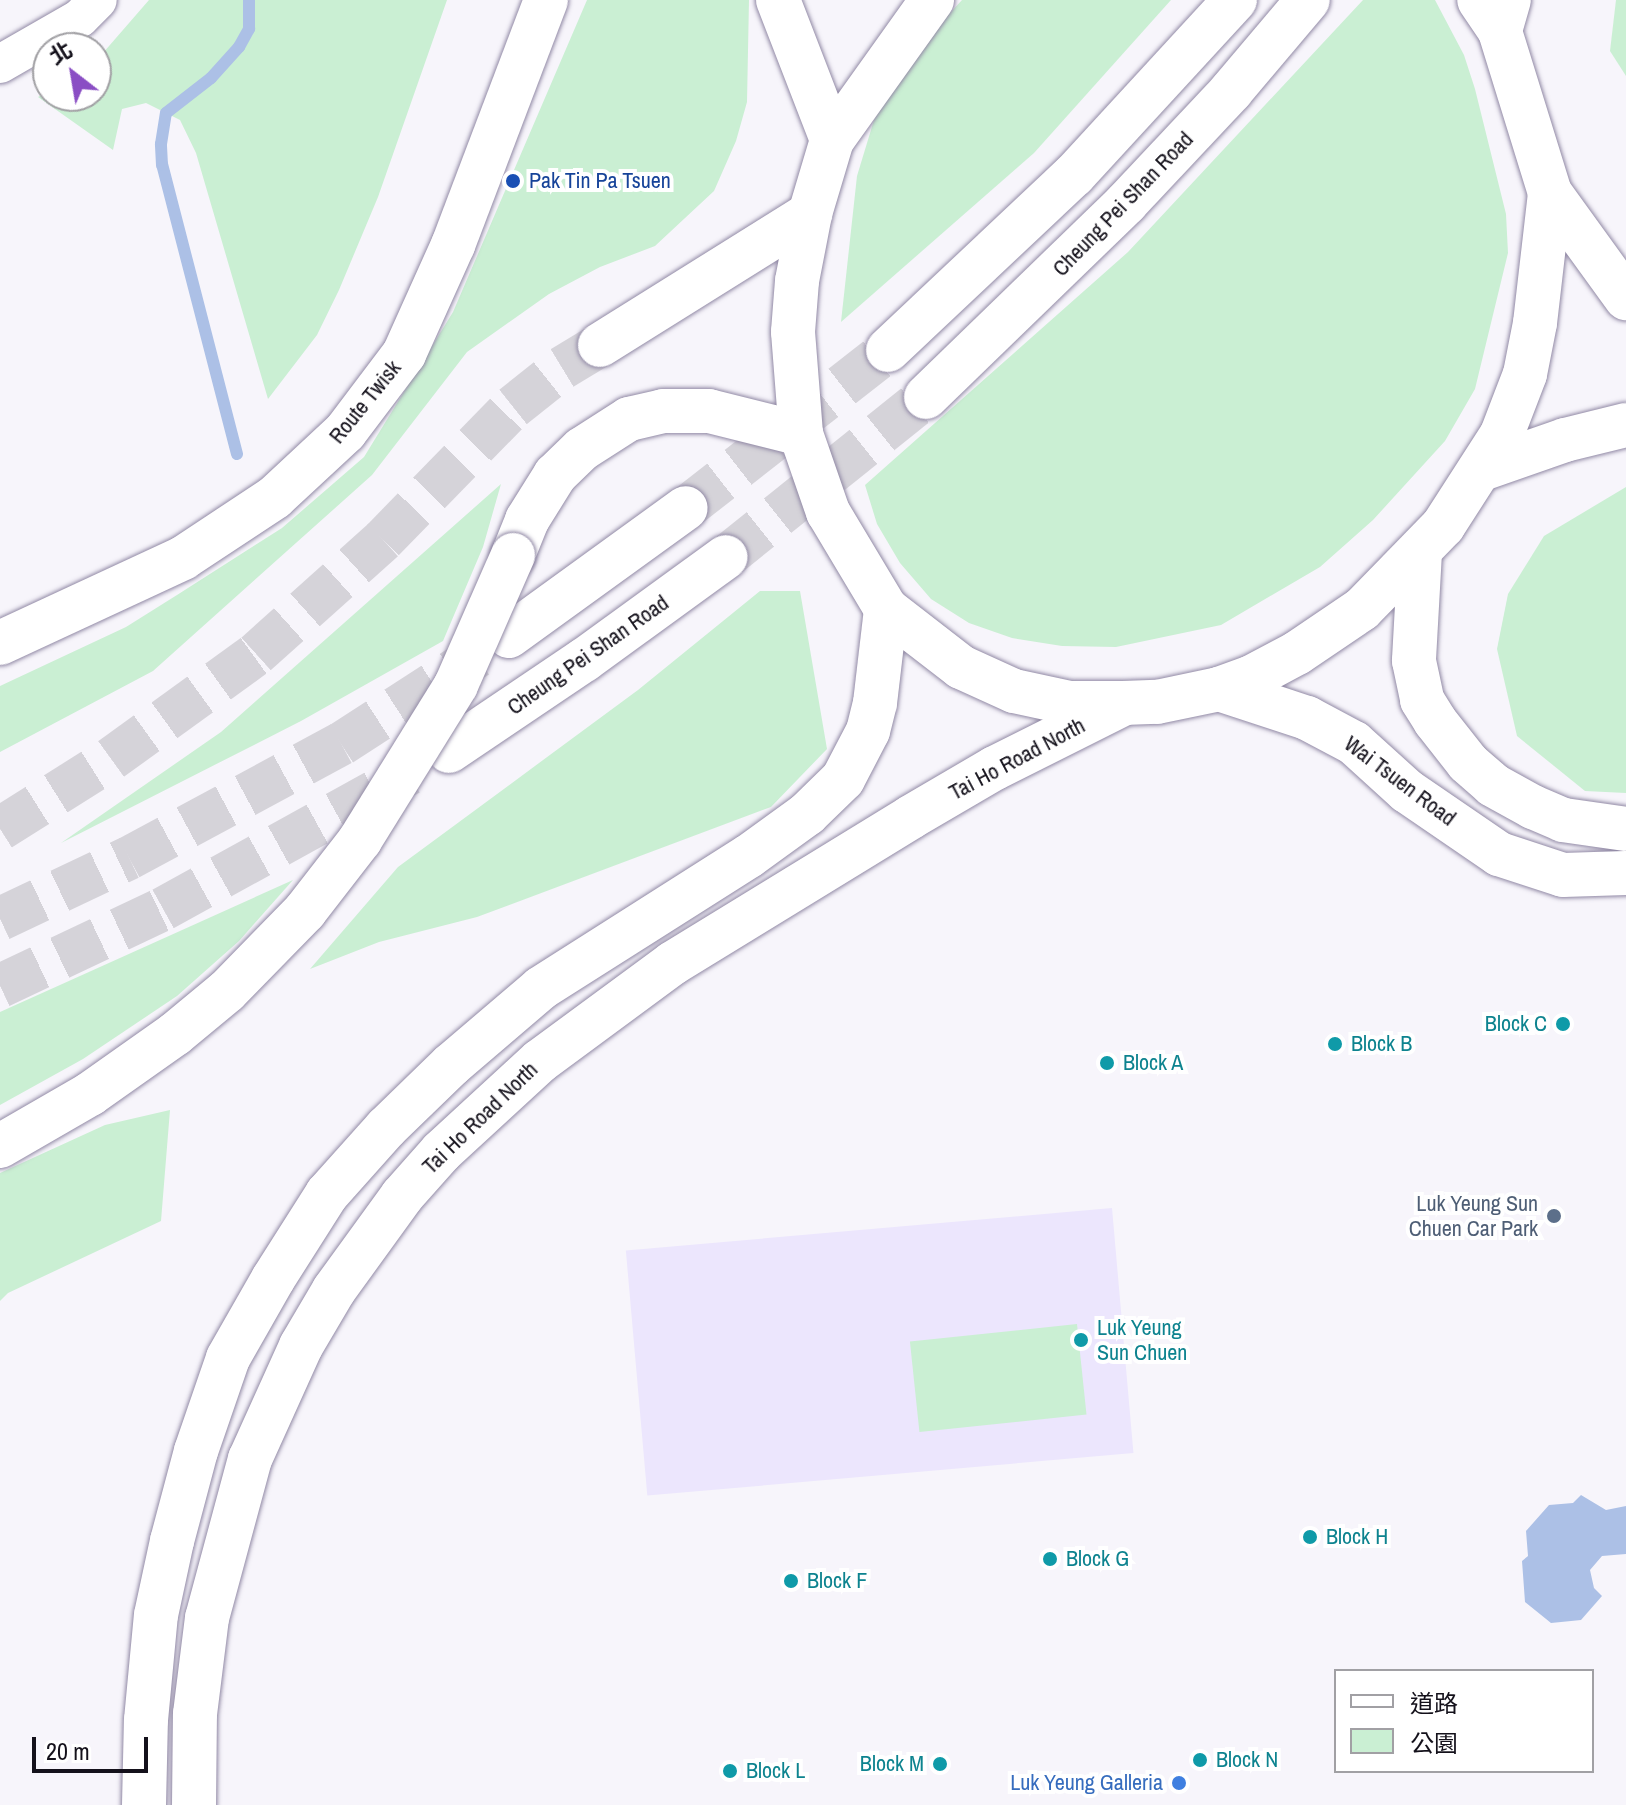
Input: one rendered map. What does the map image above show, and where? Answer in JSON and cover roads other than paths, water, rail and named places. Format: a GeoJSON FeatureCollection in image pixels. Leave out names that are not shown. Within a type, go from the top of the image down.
{"type":"FeatureCollection","features":[{"type":"Feature","properties":{"kind":"main road","name":"Route Twisk"},"geometry":{"type":"LineString","coordinates":[[0,643],[183,558],[275,497],[345,432],[404,354],[453,245],[546,0]]}},
{"type":"Feature","properties":{"kind":"main road"},"geometry":{"type":"LineString","coordinates":[[778,0],[832,140]]}},
{"type":"Feature","properties":{"kind":"main road"},"geometry":{"type":"LineString","coordinates":[[932,0],[832,140],[810,214],[797,281],[793,332],[801,434],[828,512],[849,553],[886,609],[961,667],[1014,691],[1070,703],[1123,703],[1157,702],[1219,689],[1297,653],[1349,618],[1420,552],[1443,526],[1502,434],[1525,374],[1535,323],[1550,193]]}},
{"type":"Feature","properties":{"kind":"main road"},"geometry":{"type":"LineString","coordinates":[[888,350],[1074,175],[1235,0]]}},
{"type":"Feature","properties":{"kind":"main road","name":"Cheung Pei Shan Road"},"geometry":{"type":"LineString","coordinates":[[926,397],[1126,203],[1231,91],[1308,0]]}},
{"type":"Feature","properties":{"kind":"main road"},"geometry":{"type":"LineString","coordinates":[[1496,10],[1550,193],[1626,298]]}},
{"type":"Feature","properties":{"kind":"main road"},"geometry":{"type":"LineString","coordinates":[[600,345],[810,214]]}},
{"type":"Feature","properties":{"kind":"main road"},"geometry":{"type":"LineString","coordinates":[[0,1146],[90,1094],[175,1034],[227,991],[305,911],[360,840],[456,685],[527,520],[555,475],[590,442],[629,419],[663,411],[709,411],[801,434]]}},
{"type":"Feature","properties":{"kind":"main road"},"geometry":{"type":"LineString","coordinates":[[1482,469],[1565,440],[1626,425]]}},
{"type":"Feature","properties":{"kind":"main road"},"geometry":{"type":"LineString","coordinates":[[509,636],[686,508]]}},
{"type":"Feature","properties":{"kind":"main road"},"geometry":{"type":"LineString","coordinates":[[1420,552],[1414,661],[1422,700],[1435,721],[1477,771],[1493,785],[1563,820],[1626,829]]}},
{"type":"Feature","properties":{"kind":"main road","name":"Cheung Pei Shan Road"},"geometry":{"type":"LineString","coordinates":[[449,751],[584,660],[726,557]]}},
{"type":"Feature","properties":{"kind":"main road"},"geometry":{"type":"LineString","coordinates":[[144,1805],[146,1720],[156,1615],[196,1451],[228,1358],[327,1194],[386,1128],[451,1065],[541,988],[749,856],[807,814],[843,779],[868,731],[875,703],[886,609]]}},
{"type":"Feature","properties":{"kind":"main road","name":"Wai Tsuen Road"},"geometry":{"type":"LineString","coordinates":[[1219,689],[1307,718],[1343,737],[1407,791],[1499,854],[1563,875],[1626,873]]}},
{"type":"Feature","properties":{"kind":"main road","name":"Tai Ho Road North"},"geometry":{"type":"LineString","coordinates":[[194,1805],[200,1663],[218,1568],[250,1459],[301,1346],[365,1244],[441,1152],[540,1061],[673,963],[995,768],[1123,703]]}},
{"type":"Feature","properties":{"kind":"street"},"geometry":{"type":"LineString","coordinates":[[0,64],[80,18],[98,0]]}},
{"type":"Feature","properties":{"kind":"water"},"geometry":{"type":"Polygon","coordinates":[[[1581,1495],[1606,1510],[1626,1506],[1626,1554],[1602,1556],[1590,1570],[1594,1588],[1602,1596],[1581,1620],[1551,1623],[1525,1602],[1522,1561],[1528,1556],[1526,1531],[1549,1505],[1573,1503],[1581,1495]]]}},
{"type":"Feature","properties":{"kind":"waterway"},"geometry":{"type":"LineString","coordinates":[[237,454],[162,165],[161,144],[166,113],[211,78],[239,47],[249,29],[249,0]]}},
{"type":"Feature","properties":{"kind":"tunnel"},"geometry":{"type":"LineString","coordinates":[[0,829],[111,759],[256,654],[383,540],[513,407],[562,368],[600,345]]}},
{"type":"Feature","properties":{"kind":"tunnel"},"geometry":{"type":"LineString","coordinates":[[686,508],[888,350]]}},
{"type":"Feature","properties":{"kind":"tunnel"},"geometry":{"type":"LineString","coordinates":[[726,557],[926,397]]}},
{"type":"Feature","properties":{"kind":"tunnel"},"geometry":{"type":"LineString","coordinates":[[0,919],[129,858],[341,744],[477,656]]}},
{"type":"Feature","properties":{"kind":"tunnel"},"geometry":{"type":"LineString","coordinates":[[0,986],[163,909],[409,773]]}},
{"type":"Feature","properties":{"kind":"place","name":"Pak Tin Pa Tsuen"},"geometry":{"type":"Point","coordinates":[513,181]}},
{"type":"Feature","properties":{"kind":"place","name":"Block C"},"geometry":{"type":"Point","coordinates":[1563,1024]}},
{"type":"Feature","properties":{"kind":"place","name":"Block B"},"geometry":{"type":"Point","coordinates":[1335,1044]}},
{"type":"Feature","properties":{"kind":"place","name":"Block A"},"geometry":{"type":"Point","coordinates":[1107,1063]}},
{"type":"Feature","properties":{"kind":"place","name":"Luk Yeung Sun Chuen Car Park"},"geometry":{"type":"Point","coordinates":[1554,1216]}},
{"type":"Feature","properties":{"kind":"place","name":"Luk Yeung Sun Chuen"},"geometry":{"type":"Point","coordinates":[1081,1340]}},
{"type":"Feature","properties":{"kind":"place","name":"Block H"},"geometry":{"type":"Point","coordinates":[1310,1537]}},
{"type":"Feature","properties":{"kind":"place","name":"Block G"},"geometry":{"type":"Point","coordinates":[1050,1559]}},
{"type":"Feature","properties":{"kind":"place","name":"Block F"},"geometry":{"type":"Point","coordinates":[791,1581]}},
{"type":"Feature","properties":{"kind":"place","name":"Block N"},"geometry":{"type":"Point","coordinates":[1200,1760]}},
{"type":"Feature","properties":{"kind":"place","name":"Block M"},"geometry":{"type":"Point","coordinates":[940,1764]}},
{"type":"Feature","properties":{"kind":"place","name":"Block L"},"geometry":{"type":"Point","coordinates":[730,1771]}},
{"type":"Feature","properties":{"kind":"place","name":"Luk Yeung Galleria"},"geometry":{"type":"Point","coordinates":[1179,1783]}}]}
